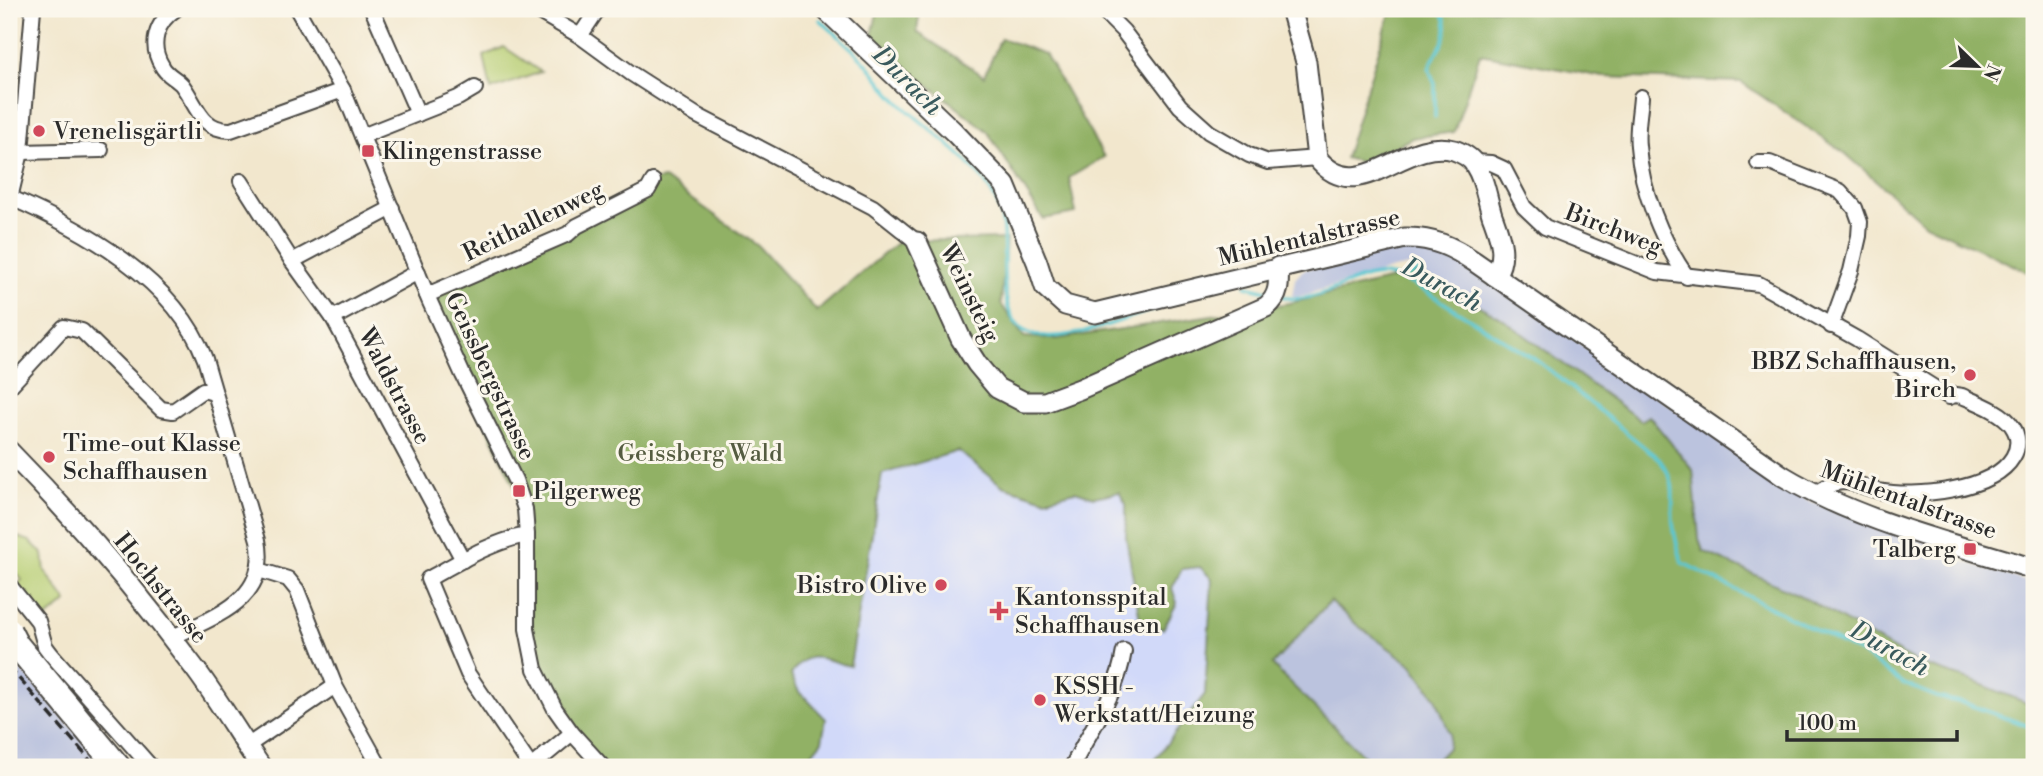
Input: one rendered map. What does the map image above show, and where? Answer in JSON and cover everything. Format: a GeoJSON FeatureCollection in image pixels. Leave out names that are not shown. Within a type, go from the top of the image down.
{"type":"FeatureCollection","features":[{"type":"Feature","properties":{"kind":"highway"},"geometry":{"type":"LineString","coordinates":[[11,638],[118,767]]}},
{"type":"Feature","properties":{"kind":"street"},"geometry":{"type":"LineString","coordinates":[[33,9],[20,152],[9,197],[88,236],[127,264],[165,296],[196,337],[258,540],[260,570],[247,593],[233,606],[172,638]]}},
{"type":"Feature","properties":{"kind":"street"},"geometry":{"type":"LineString","coordinates":[[176,9],[163,18],[157,27],[158,53],[162,66],[184,87],[202,120],[213,127],[231,130],[343,90]]}},
{"type":"Feature","properties":{"kind":"street","name":"Geissbergstrasse"},"geometry":{"type":"LineString","coordinates":[[298,9],[343,90],[463,375],[515,480],[525,509],[527,629],[535,669],[555,709],[572,733],[603,767]]}},
{"type":"Feature","properties":{"kind":"street"},"geometry":{"type":"LineString","coordinates":[[372,9],[418,114]]}},
{"type":"Feature","properties":{"kind":"street","name":"Weinsteig"},"geometry":{"type":"LineString","coordinates":[[534,9],[580,36],[632,74],[696,114],[873,207],[917,242],[961,338],[977,364],[997,388],[1024,402],[1045,402],[1080,389],[1266,307],[1277,285]]}},
{"type":"Feature","properties":{"kind":"street"},"geometry":{"type":"LineString","coordinates":[[580,36],[598,9]]}},
{"type":"Feature","properties":{"kind":"street","name":"Mühlentalstrasse"},"geometry":{"type":"LineString","coordinates":[[825,9],[954,132],[1005,185],[1045,287],[1065,305],[1095,313],[1277,285],[1405,238],[1429,239],[1452,248],[1495,276],[1783,476],[1815,495],[1849,510],[2034,569]]}},
{"type":"Feature","properties":{"kind":"street"},"geometry":{"type":"LineString","coordinates":[[1097,9],[1102,10],[1123,31],[1180,106],[1209,132],[1249,155],[1268,162],[1317,158]]}},
{"type":"Feature","properties":{"kind":"street"},"geometry":{"type":"LineString","coordinates":[[1291,9],[1306,62],[1317,158],[1323,166],[1340,175],[1357,177],[1372,174],[1413,152],[1440,147],[1455,151],[1474,162],[1502,245],[1503,259],[1495,276]]}},
{"type":"Feature","properties":{"kind":"street"},"geometry":{"type":"LineString","coordinates":[[362,136],[458,98],[475,88]]}},
{"type":"Feature","properties":{"kind":"street","name":"Birchweg"},"geometry":{"type":"LineString","coordinates":[[1641,97],[1637,144],[1643,184],[1674,258],[1686,276]]}},
{"type":"Feature","properties":{"kind":"street"},"geometry":{"type":"LineString","coordinates":[[20,152],[101,150]]}},
{"type":"Feature","properties":{"kind":"street","name":"Birchweg"},"geometry":{"type":"LineString","coordinates":[[1474,162],[1491,163],[1504,169],[1524,207],[1545,227],[1657,272],[1759,284],[1889,358],[1948,397],[1962,396],[2006,419],[2018,440],[2016,452],[2004,469],[1969,486],[1913,493],[1881,491],[1847,482],[1829,483],[1815,495]]}},
{"type":"Feature","properties":{"kind":"street"},"geometry":{"type":"LineString","coordinates":[[1758,163],[1770,163],[1840,191],[1855,208],[1860,222],[1852,271],[1831,326]]}},
{"type":"Feature","properties":{"kind":"street"},"geometry":{"type":"LineString","coordinates":[[241,181],[292,261],[333,318]]}},
{"type":"Feature","properties":{"kind":"street","name":"Reithallenweg"},"geometry":{"type":"LineString","coordinates":[[428,295],[568,234],[577,226],[648,190],[653,181]]}},
{"type":"Feature","properties":{"kind":"street"},"geometry":{"type":"LineString","coordinates":[[292,261],[392,208]]}},
{"type":"Feature","properties":{"kind":"street","name":"Waldstrasse"},"geometry":{"type":"LineString","coordinates":[[418,272],[333,318],[463,560]]}},
{"type":"Feature","properties":{"kind":"street"},"geometry":{"type":"LineString","coordinates":[[9,387],[64,327],[82,331],[161,409],[173,411],[204,390],[214,393]]}},
{"type":"Feature","properties":{"kind":"street","name":"Hochstrasse"},"geometry":{"type":"LineString","coordinates":[[9,451],[91,539],[172,638],[261,767]]}},
{"type":"Feature","properties":{"kind":"street"},"geometry":{"type":"LineString","coordinates":[[527,535],[516,537],[463,560],[428,579],[468,674],[531,767],[572,733]]}},
{"type":"Feature","properties":{"kind":"street"},"geometry":{"type":"LineString","coordinates":[[260,570],[288,579],[297,590],[335,686],[380,767]]}},
{"type":"Feature","properties":{"kind":"street"},"geometry":{"type":"LineString","coordinates":[[9,585],[38,621],[51,654],[151,767]]}},
{"type":"Feature","properties":{"kind":"street"},"geometry":{"type":"LineString","coordinates":[[1072,767],[1113,692],[1124,650]]}},
{"type":"Feature","properties":{"kind":"street"},"geometry":{"type":"LineString","coordinates":[[247,746],[335,686]]}},
{"type":"Feature","properties":{"kind":"shaded area"},"geometry":{"type":"Polygon","coordinates":[[[1392,248],[1421,249],[1449,257],[1470,268],[1807,500],[1939,546],[1940,554],[2034,584],[2034,706],[1976,682],[1916,663],[1803,597],[1703,551],[1699,539],[1693,469],[1649,416],[1641,420],[1499,317],[1423,276],[1423,269],[1414,265],[1389,270],[1297,297],[1292,296],[1295,279],[1303,270],[1392,248]]]}},
{"type":"Feature","properties":{"kind":"shaded area","name":"Kantonsspital Schaffhausen"},"geometry":{"type":"Polygon","coordinates":[[[958,451],[1003,486],[1045,498],[1075,491],[1094,497],[1119,492],[1126,504],[1126,537],[1141,620],[1163,629],[1172,588],[1181,569],[1200,567],[1213,579],[1205,694],[1149,767],[801,767],[822,741],[826,719],[798,690],[791,675],[799,661],[809,656],[851,666],[882,474],[958,451]]]}},
{"type":"Feature","properties":{"kind":"shaded area"},"geometry":{"type":"Polygon","coordinates":[[[1330,601],[1357,625],[1412,665],[1436,698],[1450,734],[1448,748],[1430,767],[1375,767],[1272,665],[1330,601]]]}},
{"type":"Feature","properties":{"kind":"shaded area"},"geometry":{"type":"Polygon","coordinates":[[[9,657],[30,680],[106,767],[9,767],[9,657]]]}},
{"type":"Feature","properties":{"kind":"green space"},"geometry":{"type":"Polygon","coordinates":[[[878,9],[920,9],[917,32],[984,76],[1001,38],[1045,54],[1104,157],[1069,178],[1076,213],[1043,219],[987,131],[871,40],[878,9]]]}},
{"type":"Feature","properties":{"kind":"green space"},"geometry":{"type":"Polygon","coordinates":[[[1388,9],[2034,9],[2034,275],[1925,224],[1846,154],[1741,82],[1603,77],[1480,54],[1454,132],[1412,138],[1364,163],[1345,158],[1390,14],[1388,9]]]}},
{"type":"Feature","properties":{"kind":"green space"},"geometry":{"type":"Polygon","coordinates":[[[504,47],[541,72],[491,90],[484,56],[504,47]]]}},
{"type":"Feature","properties":{"kind":"green space","name":"Geissberg Wald"},"geometry":{"type":"Polygon","coordinates":[[[664,179],[758,246],[817,311],[899,241],[1006,239],[1001,304],[1024,337],[1057,339],[1290,303],[1418,273],[1500,317],[1641,421],[1649,416],[1693,470],[1699,539],[1703,551],[1803,597],[1917,663],[1975,682],[2034,706],[2034,767],[1430,767],[1448,748],[1450,734],[1436,698],[1412,665],[1357,625],[1330,601],[1272,665],[1375,767],[1149,767],[1205,694],[1212,579],[1200,567],[1182,569],[1172,588],[1177,603],[1163,629],[1140,620],[1126,537],[1126,504],[1119,492],[1094,497],[1075,491],[1045,499],[1003,486],[958,451],[882,474],[850,666],[816,657],[803,661],[791,675],[798,690],[826,719],[822,741],[801,767],[603,767],[535,669],[525,509],[427,295],[568,234],[653,181],[664,179]]]}},
{"type":"Feature","properties":{"kind":"green space"},"geometry":{"type":"Polygon","coordinates":[[[18,537],[30,541],[43,554],[45,571],[67,602],[44,620],[17,585],[22,580],[15,571],[9,575],[9,544],[18,537]]]}},
{"type":"Feature","properties":{"kind":"waterway"},"geometry":{"type":"LineString","coordinates":[[1435,117],[1435,84],[1429,69],[1446,34],[1441,9]]}},
{"type":"Feature","properties":{"kind":"waterway","name":"Durach"},"geometry":{"type":"LineString","coordinates":[[820,20],[867,64],[896,100],[967,162],[989,189],[1001,218],[1008,305],[1013,319],[1023,330],[1036,335],[1070,334],[1109,325],[1157,308]]}},
{"type":"Feature","properties":{"kind":"waterway"},"geometry":{"type":"LineString","coordinates":[[1401,278],[1419,268]]}},
{"type":"Feature","properties":{"kind":"waterway","name":"Durach"},"geometry":{"type":"LineString","coordinates":[[1282,296],[1306,298],[1359,279],[1383,275],[1398,278],[1420,288],[1541,363],[1659,459],[1672,484],[1673,524],[1683,563],[1864,655],[1902,683],[2034,728]]}},
{"type":"Feature","properties":{"kind":"waterway","name":"Durach"},"geometry":{"type":"LineString","coordinates":[[1246,286],[1272,292]]}},
{"type":"Feature","properties":{"kind":"railway"},"geometry":{"type":"LineString","coordinates":[[9,667],[96,767]]}},
{"type":"Feature","properties":{"kind":"place","name":"Vrenelisgärtli"},"geometry":{"type":"Point","coordinates":[39,131]}},
{"type":"Feature","properties":{"kind":"place","name":"Klingenstrasse"},"geometry":{"type":"Point","coordinates":[368,151]}},
{"type":"Feature","properties":{"kind":"place","name":"BBZ Schaffhausen, Birch"},"geometry":{"type":"Point","coordinates":[1970,375]}},
{"type":"Feature","properties":{"kind":"place","name":"Time-out Klasse Schaffhausen"},"geometry":{"type":"Point","coordinates":[49,457]}},
{"type":"Feature","properties":{"kind":"place","name":"Pilgerweg"},"geometry":{"type":"Point","coordinates":[519,491]}},
{"type":"Feature","properties":{"kind":"place","name":"Talberg"},"geometry":{"type":"Point","coordinates":[1970,549]}},
{"type":"Feature","properties":{"kind":"place","name":"Bistro Olive"},"geometry":{"type":"Point","coordinates":[941,585]}},
{"type":"Feature","properties":{"kind":"place","name":"Kantonsspital Schaffhausen"},"geometry":{"type":"Point","coordinates":[999,611]}},
{"type":"Feature","properties":{"kind":"place","name":"KSSH - Werkstatt/Heizung"},"geometry":{"type":"Point","coordinates":[1040,700]}}]}
